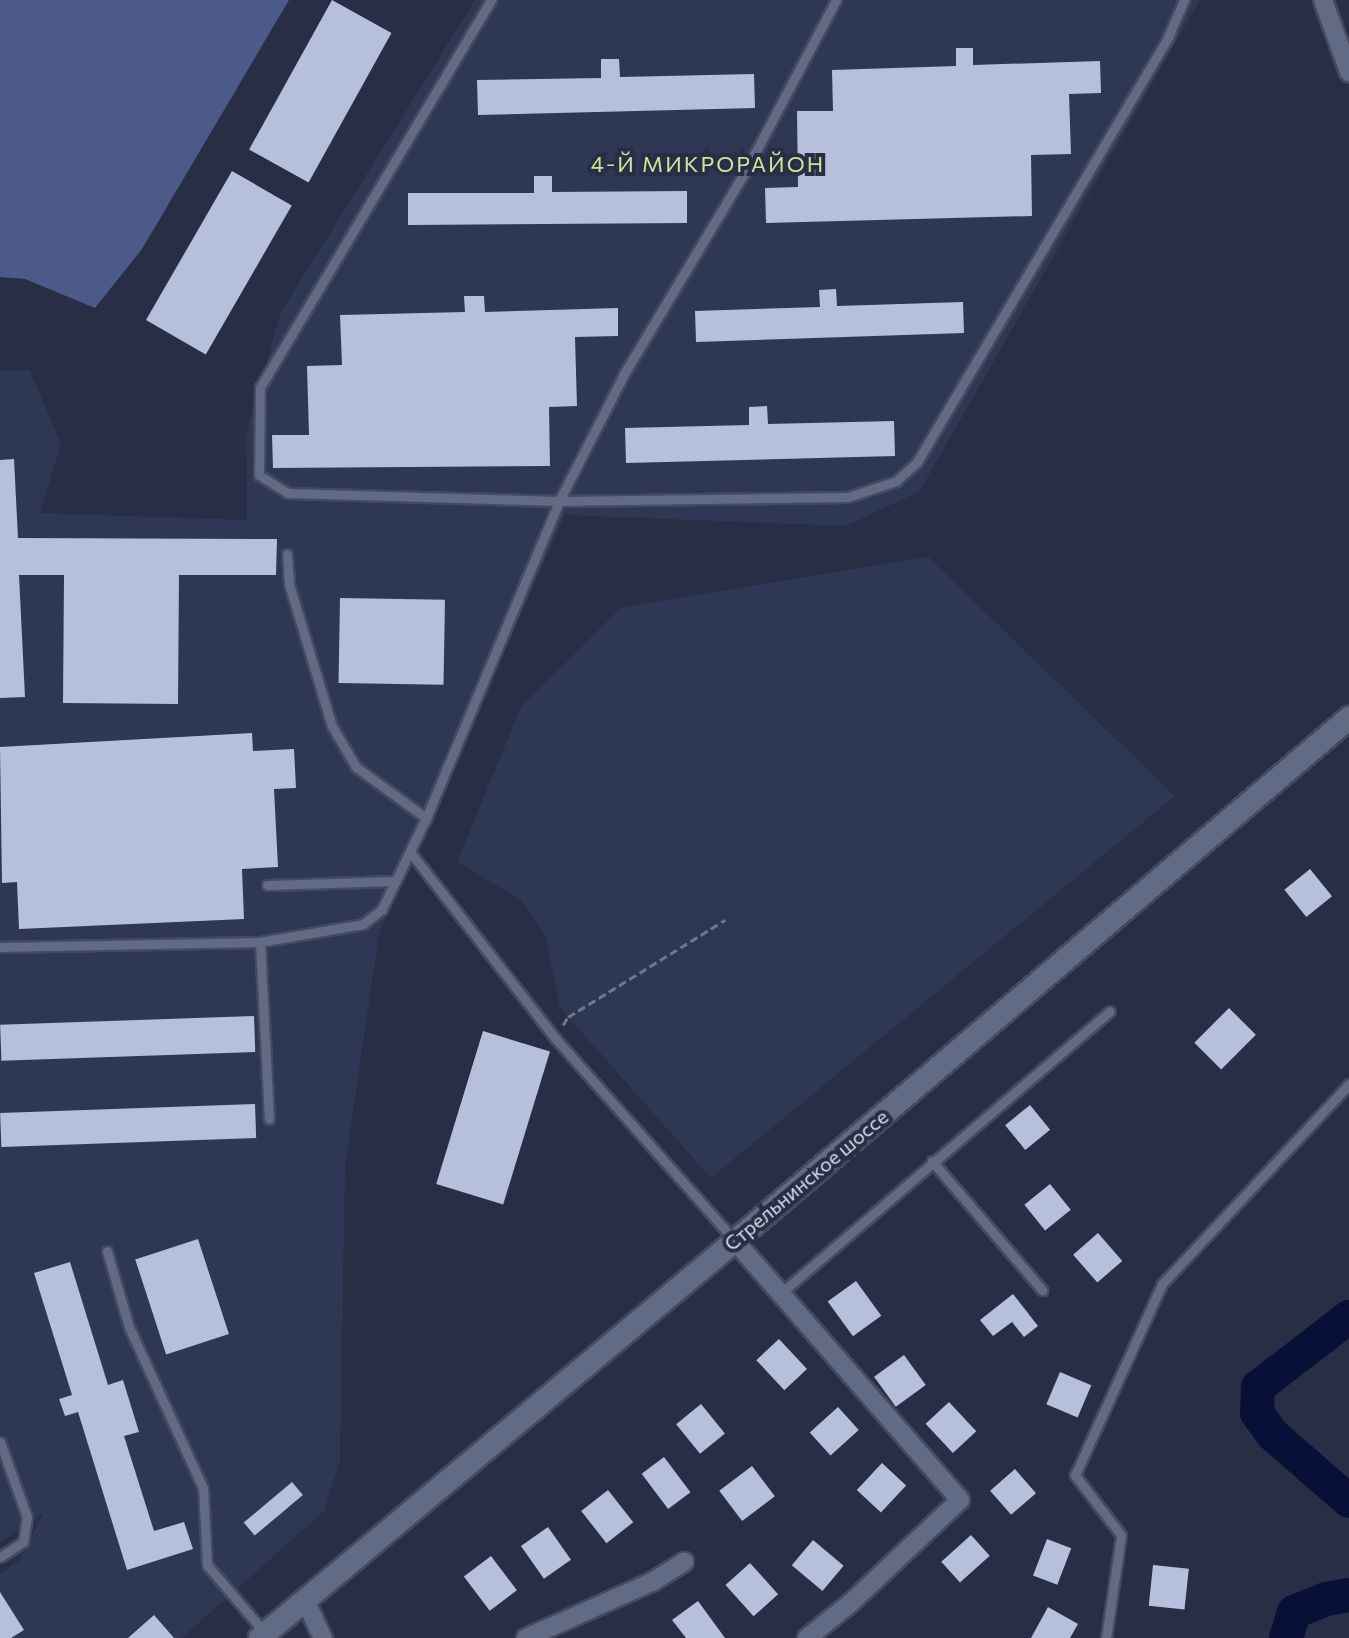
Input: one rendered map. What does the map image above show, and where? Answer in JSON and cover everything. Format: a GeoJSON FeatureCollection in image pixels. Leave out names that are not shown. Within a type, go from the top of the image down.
{"type":"FeatureCollection","features":[{"type":"Feature","properties":{"kind":"main road","name":"Стрельнинское шоссе"},"geometry":{"type":"LineString","coordinates":[[263,1636],[735,1241],[1349,718]]}},
{"type":"Feature","properties":{"kind":"street"},"geometry":{"type":"LineString","coordinates":[[1323,0],[1349,72]]}},
{"type":"Feature","properties":{"kind":"street"},"geometry":{"type":"LineString","coordinates":[[735,1241],[960,1500],[853,1601],[807,1638]]}},
{"type":"Feature","properties":{"kind":"street"},"geometry":{"type":"LineString","coordinates":[[526,1638],[652,1582],[684,1562]]}},
{"type":"Feature","properties":{"kind":"street"},"geometry":{"type":"LineString","coordinates":[[306,1602],[323,1638]]}},
{"type":"Feature","properties":{"kind":"lane"},"geometry":{"type":"LineString","coordinates":[[491,0],[260,387],[259,475],[288,493],[559,501],[848,497],[896,481],[917,462],[1168,37],[1184,0]]}},
{"type":"Feature","properties":{"kind":"lane"},"geometry":{"type":"LineString","coordinates":[[0,947],[260,942],[363,924],[382,909],[411,853],[559,501],[624,374],[746,170],[836,0]]}},
{"type":"Feature","properties":{"kind":"lane"},"geometry":{"type":"LineString","coordinates":[[287,554],[289,584],[332,726],[356,767],[426,818]]}},
{"type":"Feature","properties":{"kind":"lane"},"geometry":{"type":"LineString","coordinates":[[411,853],[555,1038],[735,1241]]}},
{"type":"Feature","properties":{"kind":"lane"},"geometry":{"type":"LineString","coordinates":[[267,885],[396,881]]}},
{"type":"Feature","properties":{"kind":"lane"},"geometry":{"type":"LineString","coordinates":[[260,942],[269,1119]]}},
{"type":"Feature","properties":{"kind":"lane"},"geometry":{"type":"LineString","coordinates":[[781,1293],[1110,1011]]}},
{"type":"Feature","properties":{"kind":"lane"},"geometry":{"type":"LineString","coordinates":[[1106,1638],[1121,1535],[1075,1475],[1162,1284],[1349,1084]]}},
{"type":"Feature","properties":{"kind":"lane"},"geometry":{"type":"LineString","coordinates":[[932,1161],[1042,1290]]}},
{"type":"Feature","properties":{"kind":"lane"},"geometry":{"type":"LineString","coordinates":[[107,1251],[129,1327],[203,1488],[207,1565],[263,1636]]}},
{"type":"Feature","properties":{"kind":"lane"},"geometry":{"type":"LineString","coordinates":[[0,1442],[27,1517],[23,1542],[0,1557]]}},
{"type":"Feature","properties":{"kind":"path"},"geometry":{"type":"LineString","coordinates":[[555,1038],[568,1017],[725,920]]}},
{"type":"Feature","properties":{"kind":"shaded area"},"geometry":{"type":"Polygon","coordinates":[[[0,0],[289,0],[142,249],[95,308],[25,279],[0,277],[0,0]]]}},
{"type":"Feature","properties":{"kind":"shaded area"},"geometry":{"type":"Polygon","coordinates":[[[475,0],[1200,0],[919,492],[845,526],[565,515],[379,933],[345,1167],[340,1461],[324,1511],[182,1638],[0,1638],[0,1574],[20,1560],[43,1513],[0,1543],[0,371],[30,370],[61,444],[40,513],[247,520],[246,434],[281,312],[475,0]]]}},
{"type":"Feature","properties":{"kind":"shaded area"},"geometry":{"type":"Polygon","coordinates":[[[928,557],[1175,796],[711,1178],[560,1008],[545,934],[520,899],[457,862],[521,707],[622,607],[928,557]]]}},
{"type":"Feature","properties":{"kind":"building"},"geometry":{"type":"Polygon","coordinates":[[[332,0],[391,33],[309,183],[249,150],[332,0]]]}},
{"type":"Feature","properties":{"kind":"building"},"geometry":{"type":"Polygon","coordinates":[[[956,48],[973,48],[973,65],[1100,61],[1101,93],[1069,94],[1071,154],[1031,155],[1032,216],[766,223],[765,188],[798,187],[797,111],[833,111],[832,70],[956,66],[956,48]]]}},
{"type":"Feature","properties":{"kind":"building"},"geometry":{"type":"Polygon","coordinates":[[[601,59],[619,59],[620,77],[754,74],[755,108],[478,115],[477,80],[601,78],[601,59]]]}},
{"type":"Feature","properties":{"kind":"building"},"geometry":{"type":"Polygon","coordinates":[[[232,171],[292,205],[206,354],[146,320],[232,171]]]}},
{"type":"Feature","properties":{"kind":"building"},"geometry":{"type":"Polygon","coordinates":[[[534,176],[552,176],[552,192],[687,191],[687,223],[408,225],[408,193],[534,193],[534,176]]]}},
{"type":"Feature","properties":{"kind":"building"},"geometry":{"type":"Polygon","coordinates":[[[836,289],[837,306],[963,302],[964,333],[696,342],[695,311],[820,307],[819,290],[836,289]]]}},
{"type":"Feature","properties":{"kind":"building"},"geometry":{"type":"Polygon","coordinates":[[[464,296],[484,296],[485,312],[618,308],[618,336],[575,337],[577,406],[549,407],[550,466],[273,468],[272,435],[309,435],[307,366],[342,365],[340,315],[465,312],[464,296]]]}},
{"type":"Feature","properties":{"kind":"building"},"geometry":{"type":"Polygon","coordinates":[[[767,406],[768,424],[894,421],[895,456],[626,463],[625,428],[749,425],[749,407],[767,406]]]}},
{"type":"Feature","properties":{"kind":"building"},"geometry":{"type":"Polygon","coordinates":[[[14,459],[18,538],[277,539],[276,575],[179,575],[178,704],[63,703],[64,575],[19,575],[25,697],[0,698],[0,460],[14,459]]]}},
{"type":"Feature","properties":{"kind":"building"},"geometry":{"type":"Polygon","coordinates":[[[340,598],[445,600],[444,685],[339,683],[340,598]]]}},
{"type":"Feature","properties":{"kind":"building"},"geometry":{"type":"Polygon","coordinates":[[[252,733],[253,751],[294,749],[296,788],[274,789],[278,867],[242,869],[244,919],[19,929],[17,882],[2,883],[0,747],[252,733]]]}},
{"type":"Feature","properties":{"kind":"building"},"geometry":{"type":"Polygon","coordinates":[[[1310,869],[1332,896],[1306,917],[1284,890],[1310,869]]]}},
{"type":"Feature","properties":{"kind":"building"},"geometry":{"type":"Polygon","coordinates":[[[1229,1008],[1256,1035],[1221,1070],[1194,1043],[1229,1008]]]}},
{"type":"Feature","properties":{"kind":"building"},"geometry":{"type":"Polygon","coordinates":[[[254,1016],[255,1052],[1,1061],[0,1025],[254,1016]]]}},
{"type":"Feature","properties":{"kind":"building"},"geometry":{"type":"Polygon","coordinates":[[[483,1031],[550,1051],[503,1204],[436,1184],[483,1031]]]}},
{"type":"Feature","properties":{"kind":"building"},"geometry":{"type":"Polygon","coordinates":[[[255,1104],[256,1138],[1,1147],[0,1113],[255,1104]]]}},
{"type":"Feature","properties":{"kind":"building"},"geometry":{"type":"Polygon","coordinates":[[[1030,1105],[1050,1130],[1025,1150],[1005,1125],[1030,1105]]]}},
{"type":"Feature","properties":{"kind":"building"},"geometry":{"type":"Polygon","coordinates":[[[1050,1184],[1071,1210],[1045,1230],[1024,1205],[1050,1184]]]}},
{"type":"Feature","properties":{"kind":"building"},"geometry":{"type":"Polygon","coordinates":[[[1098,1233],[1122,1261],[1097,1283],[1073,1255],[1098,1233]]]}},
{"type":"Feature","properties":{"kind":"building"},"geometry":{"type":"Polygon","coordinates":[[[198,1239],[229,1334],[166,1355],[135,1259],[198,1239]]]}},
{"type":"Feature","properties":{"kind":"building"},"geometry":{"type":"Polygon","coordinates":[[[70,1262],[108,1385],[123,1380],[139,1432],[124,1436],[154,1531],[184,1522],[193,1549],[127,1570],[78,1412],[65,1416],[59,1399],[72,1395],[34,1273],[70,1262]]]}},
{"type":"Feature","properties":{"kind":"building"},"geometry":{"type":"Polygon","coordinates":[[[856,1281],[881,1316],[853,1336],[828,1302],[856,1281]]]}},
{"type":"Feature","properties":{"kind":"building"},"geometry":{"type":"Polygon","coordinates":[[[1013,1294],[1038,1326],[1024,1337],[1012,1322],[993,1336],[980,1320],[1013,1294]]]}},
{"type":"Feature","properties":{"kind":"building"},"geometry":{"type":"Polygon","coordinates":[[[779,1339],[807,1369],[784,1390],[756,1360],[779,1339]]]}},
{"type":"Feature","properties":{"kind":"building"},"geometry":{"type":"Polygon","coordinates":[[[904,1355],[926,1385],[896,1407],[874,1377],[904,1355]]]}},
{"type":"Feature","properties":{"kind":"building"},"geometry":{"type":"Polygon","coordinates":[[[1060,1372],[1091,1385],[1078,1418],[1046,1404],[1060,1372]]]}},
{"type":"Feature","properties":{"kind":"building"},"geometry":{"type":"Polygon","coordinates":[[[949,1402],[976,1431],[953,1453],[926,1424],[949,1402]]]}},
{"type":"Feature","properties":{"kind":"building"},"geometry":{"type":"Polygon","coordinates":[[[701,1404],[725,1434],[700,1454],[676,1424],[701,1404]]]}},
{"type":"Feature","properties":{"kind":"building"},"geometry":{"type":"Polygon","coordinates":[[[838,1407],[859,1430],[831,1455],[810,1432],[838,1407]]]}},
{"type":"Feature","properties":{"kind":"building"},"geometry":{"type":"Polygon","coordinates":[[[664,1457],[690,1492],[668,1509],[642,1474],[664,1457]]]}},
{"type":"Feature","properties":{"kind":"building"},"geometry":{"type":"Polygon","coordinates":[[[882,1463],[906,1486],[881,1513],[857,1490],[882,1463]]]}},
{"type":"Feature","properties":{"kind":"building"},"geometry":{"type":"Polygon","coordinates":[[[752,1466],[775,1496],[742,1521],[719,1491],[752,1466]]]}},
{"type":"Feature","properties":{"kind":"building"},"geometry":{"type":"Polygon","coordinates":[[[1015,1469],[1036,1493],[1011,1515],[990,1491],[1015,1469]]]}},
{"type":"Feature","properties":{"kind":"building"},"geometry":{"type":"Polygon","coordinates":[[[292,1482],[303,1495],[255,1536],[244,1522],[292,1482]]]}},
{"type":"Feature","properties":{"kind":"building"},"geometry":{"type":"Polygon","coordinates":[[[608,1490],[633,1522],[606,1543],[581,1511],[608,1490]]]}},
{"type":"Feature","properties":{"kind":"building"},"geometry":{"type":"Polygon","coordinates":[[[548,1527],[571,1560],[544,1579],[521,1546],[548,1527]]]}},
{"type":"Feature","properties":{"kind":"building"},"geometry":{"type":"Polygon","coordinates":[[[971,1535],[990,1556],[960,1583],[941,1562],[971,1535]]]}},
{"type":"Feature","properties":{"kind":"building"},"geometry":{"type":"Polygon","coordinates":[[[1047,1539],[1071,1548],[1057,1585],[1033,1575],[1047,1539]]]}},
{"type":"Feature","properties":{"kind":"building"},"geometry":{"type":"Polygon","coordinates":[[[813,1540],[844,1566],[822,1591],[792,1565],[813,1540]]]}},
{"type":"Feature","properties":{"kind":"building"},"geometry":{"type":"Polygon","coordinates":[[[491,1556],[517,1590],[490,1611],[464,1576],[491,1556]]]}},
{"type":"Feature","properties":{"kind":"building"},"geometry":{"type":"Polygon","coordinates":[[[750,1563],[778,1594],[754,1616],[725,1585],[750,1563]]]}},
{"type":"Feature","properties":{"kind":"building"},"geometry":{"type":"Polygon","coordinates":[[[1153,1565],[1189,1569],[1185,1610],[1149,1606],[1153,1565]]]}},
{"type":"Feature","properties":{"kind":"building"},"geometry":{"type":"Polygon","coordinates":[[[0,1592],[24,1630],[11,1638],[0,1638],[0,1592]]]}},
{"type":"Feature","properties":{"kind":"building"},"geometry":{"type":"Polygon","coordinates":[[[698,1601],[725,1638],[686,1638],[672,1620],[698,1601]]]}},
{"type":"Feature","properties":{"kind":"building"},"geometry":{"type":"Polygon","coordinates":[[[1048,1607],[1078,1624],[1070,1638],[1031,1638],[1048,1607]]]}},
{"type":"Feature","properties":{"kind":"building"},"geometry":{"type":"Polygon","coordinates":[[[154,1615],[174,1638],[128,1638],[154,1615]]]}},
{"type":"Feature","properties":{"kind":"waterway"},"geometry":{"type":"LineString","coordinates":[[1349,1317],[1258,1387],[1257,1413],[1272,1434],[1349,1501]]}},
{"type":"Feature","properties":{"kind":"waterway"},"geometry":{"type":"LineString","coordinates":[[1286,1638],[1294,1612],[1326,1599],[1349,1595]]}},
{"type":"Feature","properties":{"kind":"district","name":"4-Й МИКРОРАЙОН"},"geometry":{"type":"Point","coordinates":[708,164]}}]}
